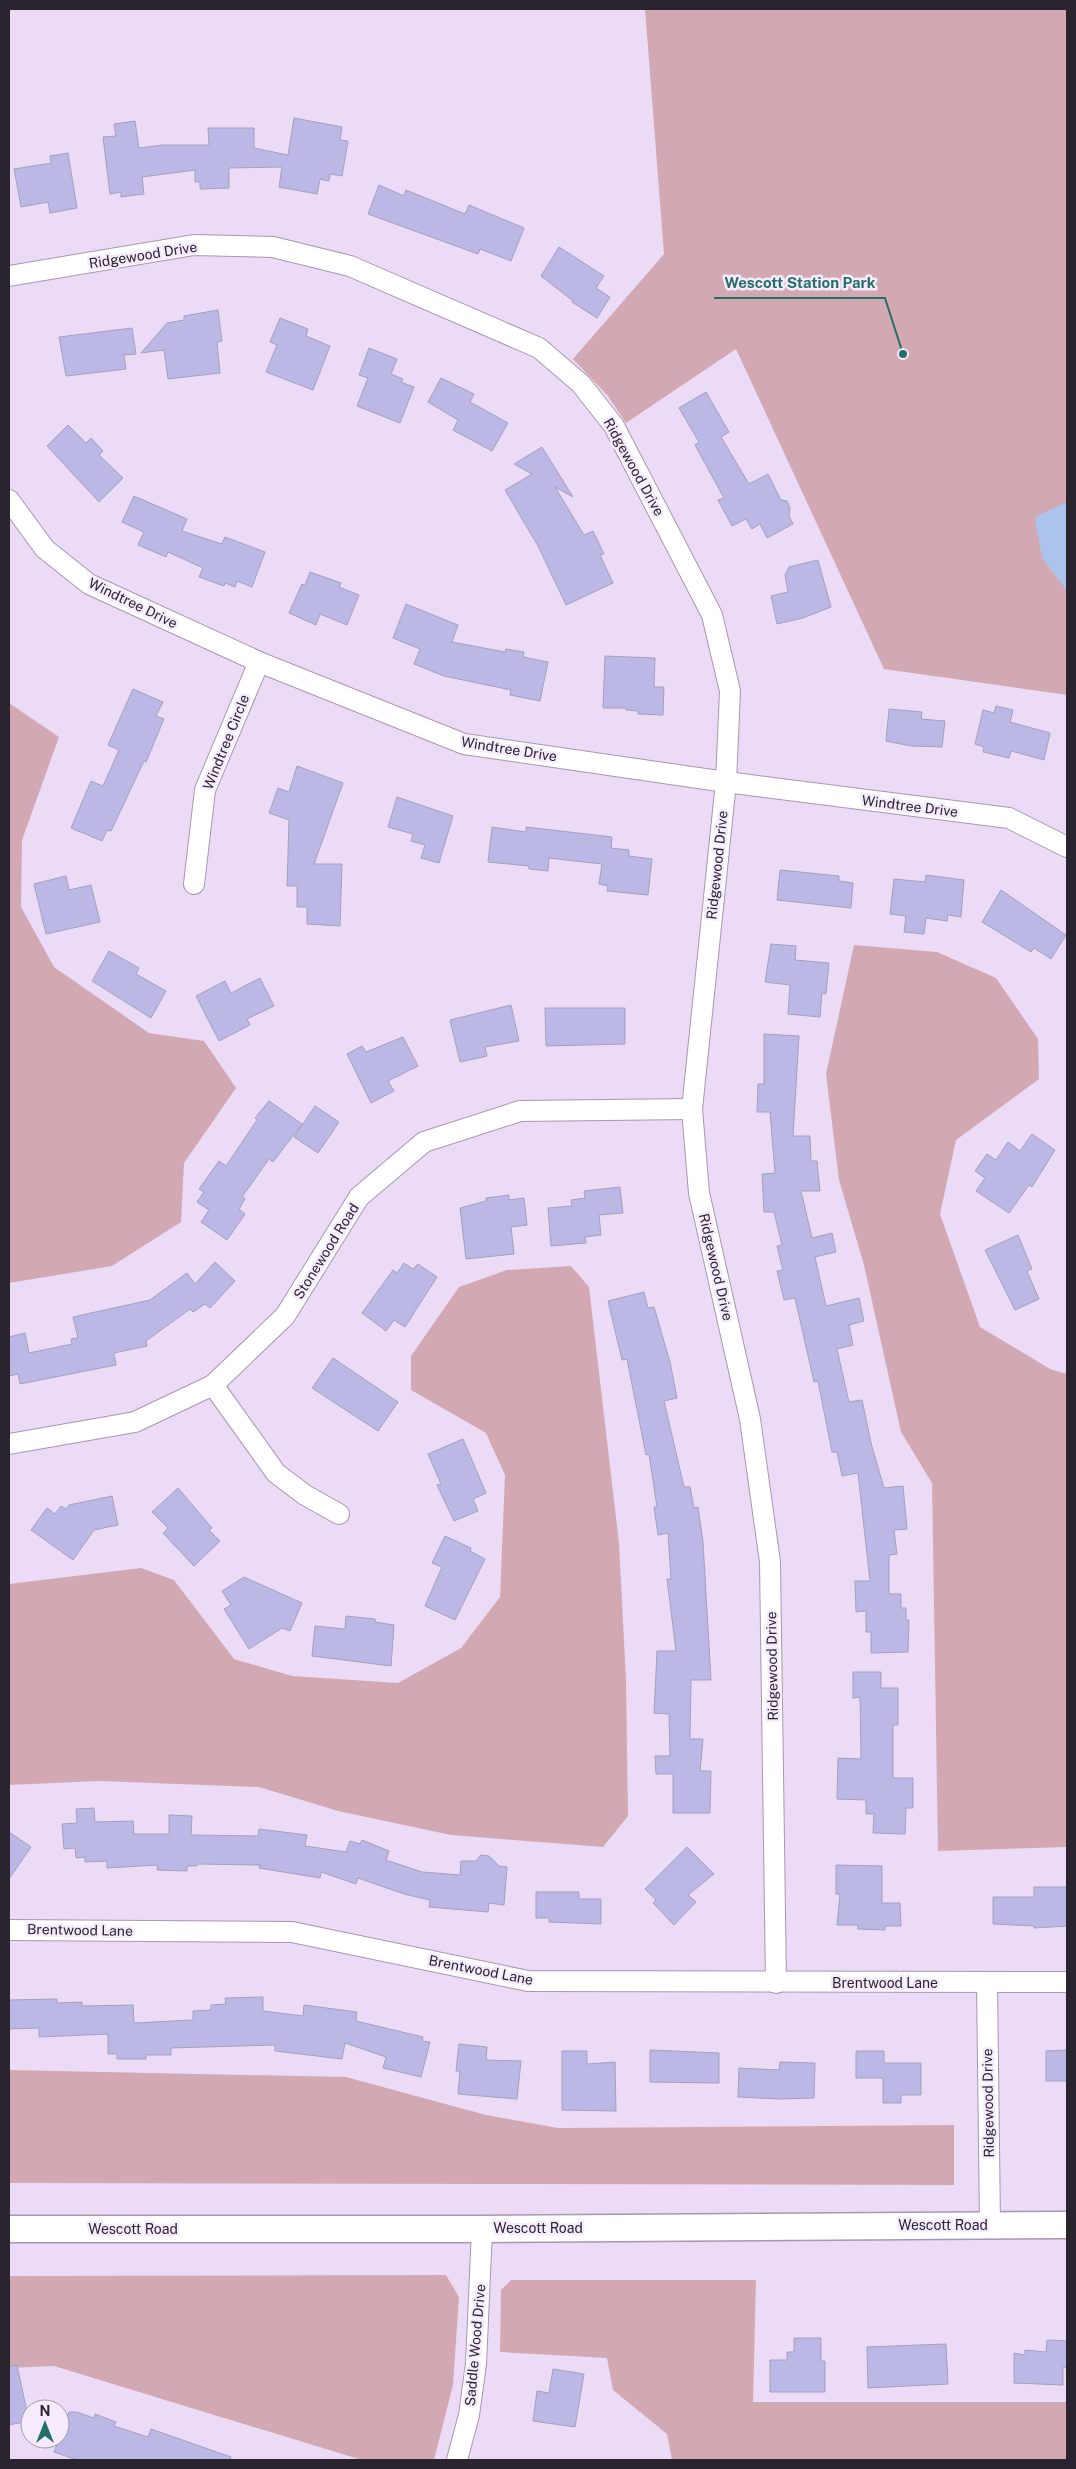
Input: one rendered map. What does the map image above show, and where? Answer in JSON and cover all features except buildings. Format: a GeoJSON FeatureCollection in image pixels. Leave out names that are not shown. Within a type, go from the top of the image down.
{"type":"FeatureCollection","features":[{"type":"Feature","properties":{"kind":"street","name":"Ridgewood Drive"},"geometry":{"type":"LineString","coordinates":[[9,276],[194,246],[273,247],[350,266],[539,348],[580,384],[614,426],[712,615],[730,690],[726,782],[692,1109],[699,1193],[750,1419],[770,1562],[776,1983]]}},
{"type":"Feature","properties":{"kind":"street","name":"Windtree Drive"},"geometry":{"type":"LineString","coordinates":[[9,503],[45,549],[89,584],[258,662],[464,744],[726,782],[1009,818],[1067,848]]}},
{"type":"Feature","properties":{"kind":"street","name":"Windtree Circle"},"geometry":{"type":"LineString","coordinates":[[194,884],[205,790],[258,662]]}},
{"type":"Feature","properties":{"kind":"street","name":"Stonewood Road"},"geometry":{"type":"LineString","coordinates":[[9,1444],[135,1422],[213,1385],[285,1316],[359,1197],[424,1142],[520,1111],[692,1109]]}},
{"type":"Feature","properties":{"kind":"street"},"geometry":{"type":"LineString","coordinates":[[213,1385],[276,1473],[305,1495],[339,1514]]}},
{"type":"Feature","properties":{"kind":"street","name":"Brentwood Lane"},"geometry":{"type":"LineString","coordinates":[[9,1930],[292,1932],[528,1981],[987,1982]]}},
{"type":"Feature","properties":{"kind":"street","name":"Ridgewood Drive"},"geometry":{"type":"LineString","coordinates":[[987,1982],[990,2225]]}},
{"type":"Feature","properties":{"kind":"street"},"geometry":{"type":"LineString","coordinates":[[987,1982],[1067,1982]]}},
{"type":"Feature","properties":{"kind":"street","name":"Wescott Road"},"geometry":{"type":"LineString","coordinates":[[9,2229],[482,2229],[1067,2225]]}},
{"type":"Feature","properties":{"kind":"street","name":"Saddle Wood Drive"},"geometry":{"type":"LineString","coordinates":[[457,2460],[470,2415],[476,2364],[482,2229]]}},
{"type":"Feature","properties":{"kind":"shaded area"},"geometry":{"type":"Polygon","coordinates":[[[645,9],[1067,9],[1067,695],[884,669],[736,349],[626,423],[608,396],[573,359],[664,254],[645,9]]]}},
{"type":"Feature","properties":{"kind":"shaded area"},"geometry":{"type":"Polygon","coordinates":[[[9,703],[59,737],[22,840],[21,907],[54,967],[149,1033],[204,1041],[236,1088],[184,1163],[181,1222],[112,1266],[9,1283],[9,703]]]}},
{"type":"Feature","properties":{"kind":"shaded area"},"geometry":{"type":"Polygon","coordinates":[[[854,945],[937,952],[996,978],[1038,1039],[1039,1079],[956,1140],[940,1214],[980,1327],[1050,1369],[1067,1374],[1067,1847],[938,1851],[932,1483],[901,1432],[864,1265],[839,1180],[826,1074],[854,945]]]}},
{"type":"Feature","properties":{"kind":"shaded area"},"geometry":{"type":"Polygon","coordinates":[[[571,1266],[589,1287],[619,1543],[626,1680],[628,1816],[603,1847],[451,1835],[338,1811],[259,1787],[99,1781],[9,1785],[9,1584],[141,1568],[174,1580],[234,1659],[292,1676],[398,1683],[461,1648],[500,1597],[505,1475],[486,1433],[411,1390],[411,1356],[459,1287],[507,1270],[571,1266]]]}},
{"type":"Feature","properties":{"kind":"shaded area"},"geometry":{"type":"Polygon","coordinates":[[[9,2070],[346,2077],[486,2115],[558,2128],[954,2125],[954,2185],[9,2183],[9,2070]]]}},
{"type":"Feature","properties":{"kind":"shaded area"},"geometry":{"type":"Polygon","coordinates":[[[446,2275],[459,2297],[453,2385],[434,2460],[362,2460],[54,2366],[9,2368],[9,2276],[446,2275]]]}},
{"type":"Feature","properties":{"kind":"shaded area"},"geometry":{"type":"Polygon","coordinates":[[[511,2280],[756,2280],[753,2402],[1067,2402],[1067,2460],[672,2460],[667,2434],[613,2390],[607,2358],[500,2352],[501,2290],[511,2280]]]}},
{"type":"Feature","properties":{"kind":"water"},"geometry":{"type":"Polygon","coordinates":[[[1067,502],[1067,591],[1042,558],[1035,517],[1067,502]]]}},
{"type":"Feature","properties":{"kind":"place","name":"Wescott Station Park"},"geometry":{"type":"Point","coordinates":[903,354]}}]}
